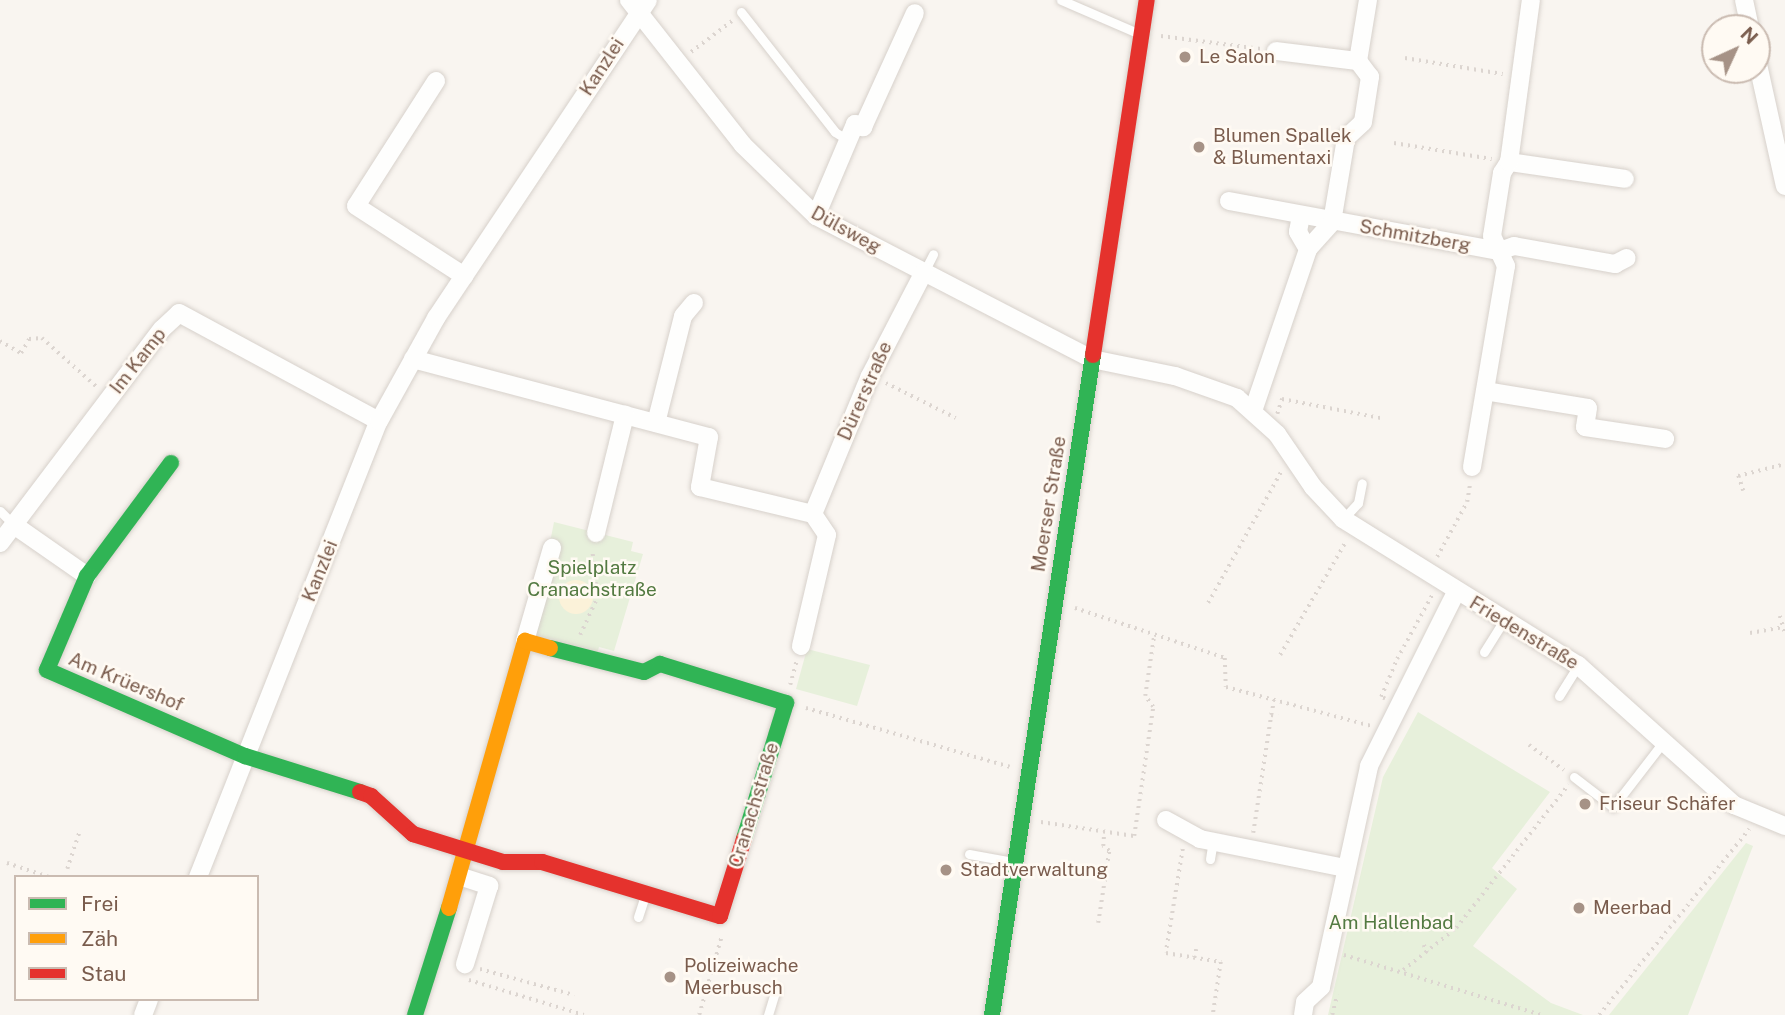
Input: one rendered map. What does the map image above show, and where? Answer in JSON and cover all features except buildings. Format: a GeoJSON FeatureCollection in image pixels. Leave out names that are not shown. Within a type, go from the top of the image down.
{"type":"FeatureCollection","features":[{"type":"Feature","properties":{"kind":"street","name":"Moerser Straße"},"geometry":{"type":"LineString","coordinates":[[992,1015],[1147,0]]}},
{"type":"Feature","properties":{"kind":"street"},"geometry":{"type":"LineString","coordinates":[[1358,61],[1368,0]]}},
{"type":"Feature","properties":{"kind":"street","name":"Schmitzberg"},"geometry":{"type":"LineString","coordinates":[[1472,467],[1506,266],[1492,236],[1502,173],[1509,162],[1531,0]]}},
{"type":"Feature","properties":{"kind":"street","name":"Dülsweg"},"geometry":{"type":"LineString","coordinates":[[638,4],[678,62],[743,145],[816,216],[1092,359]]}},
{"type":"Feature","properties":{"kind":"street","name":"Kanzlei"},"geometry":{"type":"LineString","coordinates":[[199,875],[379,421],[464,276],[638,4]]}},
{"type":"Feature","properties":{"kind":"street"},"geometry":{"type":"LineString","coordinates":[[816,216],[855,124],[863,127],[915,13]]}},
{"type":"Feature","properties":{"kind":"street"},"geometry":{"type":"LineString","coordinates":[[1253,411],[1308,249],[1332,222],[1346,138],[1363,122],[1370,77],[1358,61],[1276,51]]}},
{"type":"Feature","properties":{"kind":"street"},"geometry":{"type":"LineString","coordinates":[[436,81],[356,206],[464,276]]}},
{"type":"Feature","properties":{"kind":"street"},"geometry":{"type":"LineString","coordinates":[[1762,84],[1785,186]]}},
{"type":"Feature","properties":{"kind":"street"},"geometry":{"type":"LineString","coordinates":[[1509,162],[1625,179]]}},
{"type":"Feature","properties":{"kind":"street","name":"Schmitzberg"},"geometry":{"type":"LineString","coordinates":[[1229,201],[1269,211],[1499,251],[1514,246],[1615,264],[1627,258]]}},
{"type":"Feature","properties":{"kind":"street"},"geometry":{"type":"LineString","coordinates":[[1301,216],[1298,232],[1308,249]]}},
{"type":"Feature","properties":{"kind":"street","name":"Dürerstraße"},"geometry":{"type":"LineString","coordinates":[[813,514],[870,376],[924,272]]}},
{"type":"Feature","properties":{"kind":"street"},"geometry":{"type":"LineString","coordinates":[[656,423],[683,316],[694,303]]}},
{"type":"Feature","properties":{"kind":"street","name":"Im Kamp"},"geometry":{"type":"LineString","coordinates":[[0,543],[109,397],[162,329],[179,313],[379,421]]}},
{"type":"Feature","properties":{"kind":"street"},"geometry":{"type":"LineString","coordinates":[[413,359],[709,437],[700,487],[813,514],[827,535],[801,646]]}},
{"type":"Feature","properties":{"kind":"street","name":"Friedenstraße"},"geometry":{"type":"LineString","coordinates":[[1092,359],[1212,386],[1253,411],[1273,429],[1297,460],[1313,487],[1349,523],[1433,578],[1578,665],[1734,805],[1758,818],[1785,826]]}},
{"type":"Feature","properties":{"kind":"street"},"geometry":{"type":"LineString","coordinates":[[1485,391],[1588,408],[1586,427],[1665,439]]}},
{"type":"Feature","properties":{"kind":"street"},"geometry":{"type":"LineString","coordinates":[[596,533],[625,415]]}},
{"type":"Feature","properties":{"kind":"street"},"geometry":{"type":"LineString","coordinates":[[14,525],[87,576],[171,463]]}},
{"type":"Feature","properties":{"kind":"street"},"geometry":{"type":"LineString","coordinates":[[415,1015],[467,850],[552,548]]}},
{"type":"Feature","properties":{"kind":"street","name":"Am Krüershof"},"geometry":{"type":"LineString","coordinates":[[87,576],[47,670],[245,756]]}},
{"type":"Feature","properties":{"kind":"street"},"geometry":{"type":"LineString","coordinates":[[1303,1015],[1305,1002],[1321,987],[1369,766],[1456,592]]}},
{"type":"Feature","properties":{"kind":"street"},"geometry":{"type":"LineString","coordinates":[[525,641],[644,672],[660,664],[786,703]]}},
{"type":"Feature","properties":{"kind":"street","name":"Cranachstraße"},"geometry":{"type":"LineString","coordinates":[[720,916],[786,703]]}},
{"type":"Feature","properties":{"kind":"street"},"geometry":{"type":"LineString","coordinates":[[245,756],[371,796],[413,834],[503,862],[542,862],[720,916]]}},
{"type":"Feature","properties":{"kind":"street"},"geometry":{"type":"LineString","coordinates":[[1166,820],[1211,850],[1251,849],[1345,868]]}},
{"type":"Feature","properties":{"kind":"street"},"geometry":{"type":"LineString","coordinates":[[459,876],[489,886],[465,964]]}},
{"type":"Feature","properties":{"kind":"lane"},"geometry":{"type":"LineString","coordinates":[[1061,0],[1142,34]]}},
{"type":"Feature","properties":{"kind":"lane"},"geometry":{"type":"LineString","coordinates":[[741,12],[835,132],[848,139]]}},
{"type":"Feature","properties":{"kind":"lane"},"geometry":{"type":"LineString","coordinates":[[924,272],[933,254]]}},
{"type":"Feature","properties":{"kind":"lane"},"geometry":{"type":"LineString","coordinates":[[1349,523],[1363,483]]}},
{"type":"Feature","properties":{"kind":"lane"},"geometry":{"type":"LineString","coordinates":[[0,511],[14,525]]}},
{"type":"Feature","properties":{"kind":"lane"},"geometry":{"type":"LineString","coordinates":[[1484,652],[1504,620]]}},
{"type":"Feature","properties":{"kind":"lane"},"geometry":{"type":"LineString","coordinates":[[1559,696],[1578,665]]}},
{"type":"Feature","properties":{"kind":"lane"},"geometry":{"type":"LineString","coordinates":[[1574,777],[1613,807],[1664,741]]}},
{"type":"Feature","properties":{"kind":"lane"},"geometry":{"type":"LineString","coordinates":[[969,854],[1015,862]]}},
{"type":"Feature","properties":{"kind":"lane"},"geometry":{"type":"LineString","coordinates":[[638,917],[645,894]]}},
{"type":"Feature","properties":{"kind":"lane"},"geometry":{"type":"LineString","coordinates":[[768,1015],[776,989]]}},
{"type":"Feature","properties":{"kind":"path"},"geometry":{"type":"LineString","coordinates":[[678,62],[741,12]]}},
{"type":"Feature","properties":{"kind":"path"},"geometry":{"type":"LineString","coordinates":[[1142,34],[1276,51]]}},
{"type":"Feature","properties":{"kind":"path"},"geometry":{"type":"LineString","coordinates":[[1405,58],[1521,77]]}},
{"type":"Feature","properties":{"kind":"path"},"geometry":{"type":"LineString","coordinates":[[1394,143],[1509,162]]}},
{"type":"Feature","properties":{"kind":"path"},"geometry":{"type":"LineString","coordinates":[[2,343],[20,353],[29,339],[42,338],[109,397]]}},
{"type":"Feature","properties":{"kind":"path"},"geometry":{"type":"LineString","coordinates":[[870,376],[956,418]]}},
{"type":"Feature","properties":{"kind":"path"},"geometry":{"type":"LineString","coordinates":[[1273,429],[1282,399],[1381,418]]}},
{"type":"Feature","properties":{"kind":"path"},"geometry":{"type":"LineString","coordinates":[[1208,603],[1279,474],[1297,460]]}},
{"type":"Feature","properties":{"kind":"path"},"geometry":{"type":"LineString","coordinates":[[1742,491],[1738,476],[1785,464]]}},
{"type":"Feature","properties":{"kind":"path"},"geometry":{"type":"LineString","coordinates":[[1399,706],[1381,697],[1467,502],[1472,467]]}},
{"type":"Feature","properties":{"kind":"path"},"geometry":{"type":"LineString","coordinates":[[1280,655],[1349,523]]}},
{"type":"Feature","properties":{"kind":"path"},"geometry":{"type":"LineString","coordinates":[[575,654],[597,598],[592,550],[596,533]]}},
{"type":"Feature","properties":{"kind":"path"},"geometry":{"type":"LineString","coordinates":[[1055,603],[1225,658],[1226,687],[1386,732]]}},
{"type":"Feature","properties":{"kind":"path"},"geometry":{"type":"LineString","coordinates":[[1780,616],[1785,632]]}},
{"type":"Feature","properties":{"kind":"path"},"geometry":{"type":"LineString","coordinates":[[1750,633],[1783,627]]}},
{"type":"Feature","properties":{"kind":"path"},"geometry":{"type":"LineString","coordinates":[[1022,819],[1134,836],[1153,707],[1145,696],[1154,635]]}},
{"type":"Feature","properties":{"kind":"path"},"geometry":{"type":"LineString","coordinates":[[801,646],[786,703],[1029,772]]}},
{"type":"Feature","properties":{"kind":"path"},"geometry":{"type":"LineString","coordinates":[[1251,849],[1274,700]]}},
{"type":"Feature","properties":{"kind":"path"},"geometry":{"type":"LineString","coordinates":[[1271,715],[1279,716]]}},
{"type":"Feature","properties":{"kind":"path"},"geometry":{"type":"LineString","coordinates":[[1403,971],[1427,952],[1483,897],[1574,777],[1529,745]]}},
{"type":"Feature","properties":{"kind":"path"},"geometry":{"type":"LineString","coordinates":[[1599,1015],[1758,818]]}},
{"type":"Feature","properties":{"kind":"path"},"geometry":{"type":"LineString","coordinates":[[67,869],[80,830]]}},
{"type":"Feature","properties":{"kind":"path"},"geometry":{"type":"LineString","coordinates":[[1185,831],[1166,953],[1221,962],[1213,1014],[1219,1015]]}},
{"type":"Feature","properties":{"kind":"path"},"geometry":{"type":"LineString","coordinates":[[1098,923],[1109,851],[1102,846],[1104,832]]}},
{"type":"Feature","properties":{"kind":"path"},"geometry":{"type":"LineString","coordinates":[[7,863],[43,875]]}},
{"type":"Feature","properties":{"kind":"path"},"geometry":{"type":"LineString","coordinates":[[709,1014],[700,1014],[724,929],[720,916]]}},
{"type":"Feature","properties":{"kind":"path"},"geometry":{"type":"LineString","coordinates":[[1424,945],[1427,952]]}},
{"type":"Feature","properties":{"kind":"path"},"geometry":{"type":"LineString","coordinates":[[1194,958],[1196,949]]}},
{"type":"Feature","properties":{"kind":"path"},"geometry":{"type":"LineString","coordinates":[[1329,950],[1541,1015]]}},
{"type":"Feature","properties":{"kind":"path"},"geometry":{"type":"LineString","coordinates":[[465,964],[574,995]]}},
{"type":"Feature","properties":{"kind":"path"},"geometry":{"type":"LineString","coordinates":[[430,968],[584,1015]]}},
{"type":"Feature","properties":{"kind":"path"},"geometry":{"type":"LineString","coordinates":[[712,969],[721,972]]}},
{"type":"Feature","properties":{"kind":"green space","name":"Spielplatz Cranachstraße"},"geometry":{"type":"Polygon","coordinates":[[[554,522],[633,542],[631,551],[643,554],[614,651],[599,647],[597,654],[531,640],[554,522]]]}},
{"type":"Feature","properties":{"kind":"green space"},"geometry":{"type":"Polygon","coordinates":[[[807,649],[870,665],[857,706],[796,689],[807,649]]]}},
{"type":"Feature","properties":{"kind":"green space","name":"Am Hallenbad"},"geometry":{"type":"Polygon","coordinates":[[[1418,712],[1550,792],[1492,868],[1517,889],[1473,946],[1551,1003],[1583,1015],[1328,1015],[1383,777],[1418,712]]]}},
{"type":"Feature","properties":{"kind":"green space"},"geometry":{"type":"Polygon","coordinates":[[[1746,843],[1753,846],[1688,1015],[1609,1015],[1746,843]]]}},
{"type":"Feature","properties":{"kind":"sand"},"geometry":{"type":"Polygon","coordinates":[[[576,580],[588,585],[593,597],[588,609],[576,614],[564,609],[559,597],[564,585],[576,580]]]}},
{"type":"Feature","properties":{"kind":"traffic: fast"},"geometry":{"type":"LineString","coordinates":[[992,1015],[1093,355]]}},
{"type":"Feature","properties":{"kind":"traffic: fast"},"geometry":{"type":"LineString","coordinates":[[171,463],[87,576],[47,670],[245,756],[360,792]]}},
{"type":"Feature","properties":{"kind":"traffic: fast"},"geometry":{"type":"LineString","coordinates":[[550,648],[644,672],[660,664],[786,703],[744,839]]}},
{"type":"Feature","properties":{"kind":"traffic: fast"},"geometry":{"type":"LineString","coordinates":[[415,1015],[449,908]]}},
{"type":"Feature","properties":{"kind":"traffic: slow"},"geometry":{"type":"LineString","coordinates":[[449,908],[525,641],[550,648]]}},
{"type":"Feature","properties":{"kind":"traffic: jam"},"geometry":{"type":"LineString","coordinates":[[1093,355],[1147,0]]}},
{"type":"Feature","properties":{"kind":"traffic: jam"},"geometry":{"type":"LineString","coordinates":[[360,792],[371,796],[413,834],[503,862],[542,862],[720,916],[744,839]]}},
{"type":"Feature","properties":{"kind":"place","name":"Le Salon"},"geometry":{"type":"Point","coordinates":[1185,57]}},
{"type":"Feature","properties":{"kind":"place","name":"Blumen Spallek & Blumentaxi"},"geometry":{"type":"Point","coordinates":[1199,147]}},
{"type":"Feature","properties":{"kind":"place","name":"Friseur Schäfer"},"geometry":{"type":"Point","coordinates":[1585,804]}},
{"type":"Feature","properties":{"kind":"place","name":"Stadtverwaltung"},"geometry":{"type":"Point","coordinates":[946,870]}},
{"type":"Feature","properties":{"kind":"place","name":"Meerbad"},"geometry":{"type":"Point","coordinates":[1579,908]}},
{"type":"Feature","properties":{"kind":"place","name":"Polizeiwache Meerbusch"},"geometry":{"type":"Point","coordinates":[670,977]}}]}
